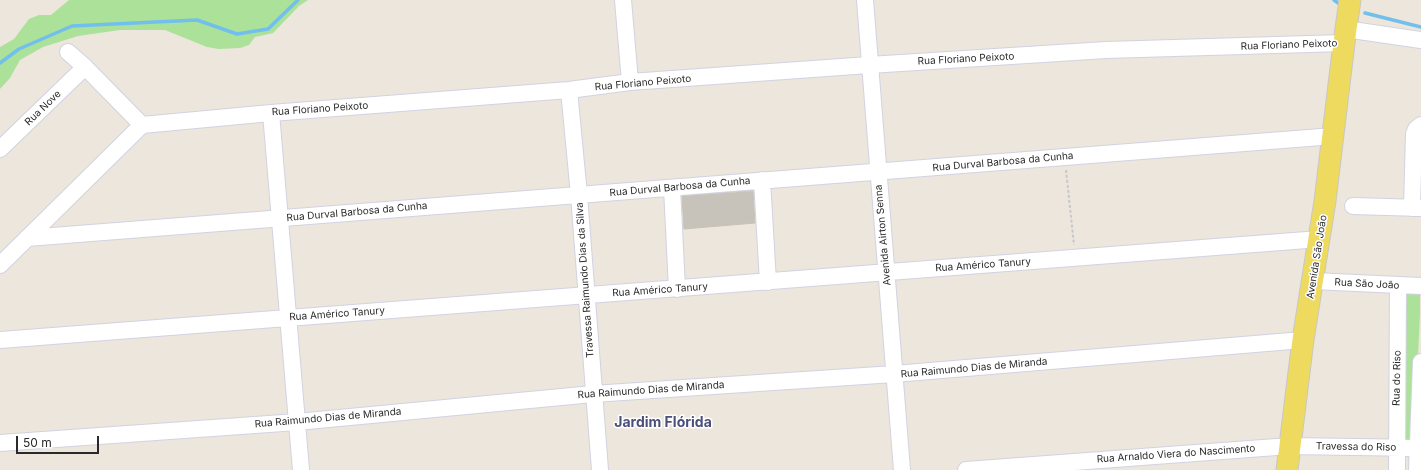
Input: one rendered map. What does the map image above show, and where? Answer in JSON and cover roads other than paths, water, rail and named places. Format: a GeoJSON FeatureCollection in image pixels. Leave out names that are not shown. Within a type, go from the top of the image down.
{"type":"FeatureCollection","features":[{"type":"Feature","properties":{"kind":"main road","name":"Avenida São João"},"geometry":{"type":"LineString","coordinates":[[1287,470],[1303,340],[1320,240],[1334,136],[1350,0]]}},
{"type":"Feature","properties":{"kind":"street"},"geometry":{"type":"LineString","coordinates":[[623,0],[630,82]]}},
{"type":"Feature","properties":{"kind":"street","name":"Avenida Airton Senna"},"geometry":{"type":"LineString","coordinates":[[865,0],[902,470]]}},
{"type":"Feature","properties":{"kind":"street","name":"Rua Floriano Peixoto"},"geometry":{"type":"LineString","coordinates":[[142,125],[270,113],[569,90],[630,82],[869,65],[1345,36],[1421,40]]}},
{"type":"Feature","properties":{"kind":"street"},"geometry":{"type":"LineString","coordinates":[[0,265],[142,125],[85,67],[68,52]]}},
{"type":"Feature","properties":{"kind":"street","name":"Rua Nove"},"geometry":{"type":"LineString","coordinates":[[0,149],[85,67]]}},
{"type":"Feature","properties":{"kind":"street","name":"Travessa Raimundo Dias da Silva"},"geometry":{"type":"LineString","coordinates":[[569,90],[579,195],[600,470]]}},
{"type":"Feature","properties":{"kind":"street"},"geometry":{"type":"LineString","coordinates":[[270,113],[301,470]]}},
{"type":"Feature","properties":{"kind":"street"},"geometry":{"type":"LineString","coordinates":[[1353,206],[1416,208],[1414,134],[1416,129],[1421,125]]}},
{"type":"Feature","properties":{"kind":"street","name":"Rua Durval Barbosa da Cunha"},"geometry":{"type":"LineString","coordinates":[[27,238],[1334,136]]}},
{"type":"Feature","properties":{"kind":"street"},"geometry":{"type":"LineString","coordinates":[[762,180],[768,282]]}},
{"type":"Feature","properties":{"kind":"street"},"geometry":{"type":"LineString","coordinates":[[672,188],[677,289]]}},
{"type":"Feature","properties":{"kind":"street","name":"Rua Américo Tanury"},"geometry":{"type":"LineString","coordinates":[[0,340],[1320,240]]}},
{"type":"Feature","properties":{"kind":"street","name":"Rua São João"},"geometry":{"type":"LineString","coordinates":[[1313,281],[1421,286]]}},
{"type":"Feature","properties":{"kind":"street","name":"Rua do Riso"},"geometry":{"type":"LineString","coordinates":[[1397,470],[1398,285]]}},
{"type":"Feature","properties":{"kind":"street","name":"Rua Raimundo Dias de Miranda"},"geometry":{"type":"LineString","coordinates":[[0,443],[297,422],[593,394],[894,374],[1303,340]]}},
{"type":"Feature","properties":{"kind":"street"},"geometry":{"type":"LineString","coordinates":[[1417,470],[1421,362]]}},
{"type":"Feature","properties":{"kind":"street","name":"Travessa do Riso"},"geometry":{"type":"LineString","coordinates":[[1290,446],[1419,447]]}},
{"type":"Feature","properties":{"kind":"street","name":"Rua Arnaldo Viera do Nascimento"},"geometry":{"type":"LineString","coordinates":[[966,470],[1290,446]]}},
{"type":"Feature","properties":{"kind":"waterway"},"geometry":{"type":"LineString","coordinates":[[0,63],[19,49],[72,26],[197,20],[237,34],[268,29],[298,0]]}},
{"type":"Feature","properties":{"kind":"waterway"},"geometry":{"type":"LineString","coordinates":[[1334,0],[1341,5]]}},
{"type":"Feature","properties":{"kind":"waterway"},"geometry":{"type":"LineString","coordinates":[[1365,13],[1421,27]]}},
{"type":"Feature","properties":{"kind":"district","name":"Jardim Flórida"},"geometry":{"type":"Point","coordinates":[663,423]}}]}
